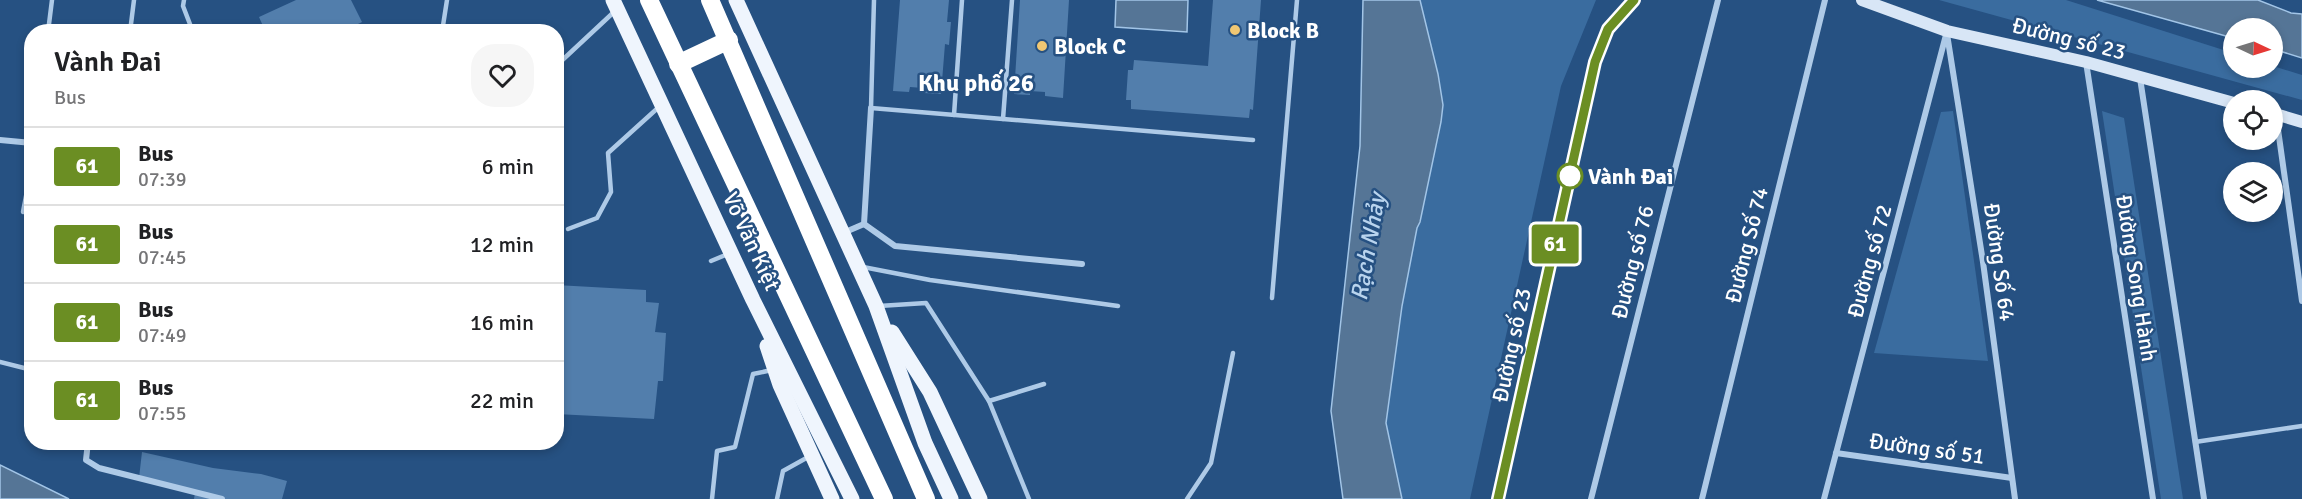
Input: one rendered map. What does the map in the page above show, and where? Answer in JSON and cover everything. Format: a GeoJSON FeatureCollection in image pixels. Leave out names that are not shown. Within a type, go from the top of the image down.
{"type":"FeatureCollection","features":[{"type":"Feature","properties":{"kind":"highway","name":"Võ Văn Kiệt"},"geometry":{"type":"LineString","coordinates":[[649,0],[884,499]]}},
{"type":"Feature","properties":{"kind":"highway"},"geometry":{"type":"LineString","coordinates":[[710,0],[926,499]]}},
{"type":"Feature","properties":{"kind":"highway"},"geometry":{"type":"LineString","coordinates":[[678,64],[729,40]]}},
{"type":"Feature","properties":{"kind":"main road"},"geometry":{"type":"LineString","coordinates":[[736,0],[876,306],[925,443],[951,499]]}},
{"type":"Feature","properties":{"kind":"main road","name":"Võ Văn Kiệt"},"geometry":{"type":"LineString","coordinates":[[615,4],[730,253],[852,499]]}},
{"type":"Feature","properties":{"kind":"main road"},"geometry":{"type":"LineString","coordinates":[[753,300],[780,385],[832,499]]}},
{"type":"Feature","properties":{"kind":"main road"},"geometry":{"type":"LineString","coordinates":[[876,306],[930,392],[980,499]]}},
{"type":"Feature","properties":{"kind":"street","name":"Đường số 23"},"geometry":{"type":"LineString","coordinates":[[1498,499],[1595,62],[1608,29],[1634,0]]}},
{"type":"Feature","properties":{"kind":"street","name":"Đường số 76"},"geometry":{"type":"LineString","coordinates":[[1591,499],[1718,0]]}},
{"type":"Feature","properties":{"kind":"street","name":"Đường Số 74"},"geometry":{"type":"LineString","coordinates":[[1702,499],[1825,0]]}},
{"type":"Feature","properties":{"kind":"street","name":"Đường số 23"},"geometry":{"type":"LineString","coordinates":[[1862,0],[1947,31],[2086,62],[2223,100]]}},
{"type":"Feature","properties":{"kind":"street","name":"Đường số 72"},"geometry":{"type":"LineString","coordinates":[[1824,499],[1947,31]]}},
{"type":"Feature","properties":{"kind":"street","name":"Đường Số 64"},"geometry":{"type":"LineString","coordinates":[[1947,31],[1983,262],[2015,499]]}},
{"type":"Feature","properties":{"kind":"street","name":"Đường Song Hành"},"geometry":{"type":"LineString","coordinates":[[2086,62],[2153,499]]}},
{"type":"Feature","properties":{"kind":"street","name":"Đường Song Hành"},"geometry":{"type":"LineString","coordinates":[[2140,78],[2204,499]]}},
{"type":"Feature","properties":{"kind":"street"},"geometry":{"type":"LineString","coordinates":[[864,224],[870,108]]}},
{"type":"Feature","properties":{"kind":"street"},"geometry":{"type":"LineString","coordinates":[[2283,117],[2302,122]]}},
{"type":"Feature","properties":{"kind":"street"},"geometry":{"type":"LineString","coordinates":[[0,140],[24,142]]}},
{"type":"Feature","properties":{"kind":"street"},"geometry":{"type":"LineString","coordinates":[[2279,150],[2302,301]]}},
{"type":"Feature","properties":{"kind":"street"},"geometry":{"type":"LineString","coordinates":[[842,234],[864,224]]}},
{"type":"Feature","properties":{"kind":"street"},"geometry":{"type":"LineString","coordinates":[[864,224],[895,246],[1082,264]]}},
{"type":"Feature","properties":{"kind":"street"},"geometry":{"type":"LineString","coordinates":[[87,450],[86,460],[99,468],[222,499]]}},
{"type":"Feature","properties":{"kind":"street","name":"Đường số 51"},"geometry":{"type":"LineString","coordinates":[[1836,453],[2012,478]]}},
{"type":"Feature","properties":{"kind":"lane"},"geometry":{"type":"LineString","coordinates":[[49,24],[52,0]]}},
{"type":"Feature","properties":{"kind":"lane"},"geometry":{"type":"LineString","coordinates":[[131,24],[134,0]]}},
{"type":"Feature","properties":{"kind":"lane"},"geometry":{"type":"LineString","coordinates":[[183,0],[190,24]]}},
{"type":"Feature","properties":{"kind":"lane"},"geometry":{"type":"LineString","coordinates":[[443,24],[447,0]]}},
{"type":"Feature","properties":{"kind":"lane"},"geometry":{"type":"LineString","coordinates":[[874,0],[870,108],[1253,140]]}},
{"type":"Feature","properties":{"kind":"lane"},"geometry":{"type":"LineString","coordinates":[[954,115],[962,0]]}},
{"type":"Feature","properties":{"kind":"lane"},"geometry":{"type":"LineString","coordinates":[[1003,119],[1012,0]]}},
{"type":"Feature","properties":{"kind":"lane"},"geometry":{"type":"LineString","coordinates":[[1272,298],[1297,0]]}},
{"type":"Feature","properties":{"kind":"lane"},"geometry":{"type":"LineString","coordinates":[[564,58],[615,4]]}},
{"type":"Feature","properties":{"kind":"lane"},"geometry":{"type":"LineString","coordinates":[[568,229],[597,219],[610,192],[608,153],[662,104]]}},
{"type":"Feature","properties":{"kind":"lane"},"geometry":{"type":"LineString","coordinates":[[23,212],[24,207]]}},
{"type":"Feature","properties":{"kind":"lane"},"geometry":{"type":"LineString","coordinates":[[711,261],[730,253]]}},
{"type":"Feature","properties":{"kind":"lane"},"geometry":{"type":"LineString","coordinates":[[857,266],[930,280],[1118,306]]}},
{"type":"Feature","properties":{"kind":"lane"},"geometry":{"type":"LineString","coordinates":[[876,306],[927,303],[989,402],[1029,499]]}},
{"type":"Feature","properties":{"kind":"lane"},"geometry":{"type":"LineString","coordinates":[[1187,499],[1211,463],[1233,353]]}},
{"type":"Feature","properties":{"kind":"lane"},"geometry":{"type":"LineString","coordinates":[[0,362],[24,368]]}},
{"type":"Feature","properties":{"kind":"lane"},"geometry":{"type":"LineString","coordinates":[[712,499],[717,451],[735,447],[753,374],[775,370]]}},
{"type":"Feature","properties":{"kind":"lane"},"geometry":{"type":"LineString","coordinates":[[989,402],[1044,384]]}},
{"type":"Feature","properties":{"kind":"lane"},"geometry":{"type":"LineString","coordinates":[[2195,442],[2302,426]]}},
{"type":"Feature","properties":{"kind":"lane"},"geometry":{"type":"LineString","coordinates":[[777,499],[783,471],[812,455]]}},
{"type":"Feature","properties":{"kind":"shaded area"},"geometry":{"type":"Polygon","coordinates":[[[1420,0],[1596,0],[1561,86],[1470,499],[1402,499],[1386,423],[1402,306],[1443,105],[1420,0]]]}},
{"type":"Feature","properties":{"kind":"shaded area"},"geometry":{"type":"Polygon","coordinates":[[[1939,0],[2066,0],[2223,50],[2223,78],[2283,78],[2283,69],[2302,75],[2302,100],[2283,95],[2283,90],[2266,90],[1939,0]]]}},
{"type":"Feature","properties":{"kind":"shaded area"},"geometry":{"type":"Polygon","coordinates":[[[1953,111],[1988,361],[1874,353],[1941,112],[1953,111]]]}},
{"type":"Feature","properties":{"kind":"shaded area"},"geometry":{"type":"Polygon","coordinates":[[[2102,111],[2124,118],[2183,499],[2161,499],[2102,111]]]}},
{"type":"Feature","properties":{"kind":"water"},"geometry":{"type":"Polygon","coordinates":[[[1116,0],[1188,0],[1187,32],[1115,27],[1116,0]]]}},
{"type":"Feature","properties":{"kind":"water","name":"Rạch Nhảy"},"geometry":{"type":"Polygon","coordinates":[[[1363,0],[1420,0],[1443,105],[1402,306],[1386,423],[1402,499],[1343,499],[1331,411],[1360,146],[1363,0]]]}},
{"type":"Feature","properties":{"kind":"water"},"geometry":{"type":"Polygon","coordinates":[[[2097,0],[2258,0],[2291,13],[2302,14],[2302,58],[2283,52],[2283,18],[2223,18],[2223,35],[2097,0]]]}},
{"type":"Feature","properties":{"kind":"water"},"geometry":{"type":"Polygon","coordinates":[[[0,465],[69,499],[0,499],[0,465]]]}},
{"type":"Feature","properties":{"kind":"building"},"geometry":{"type":"Polygon","coordinates":[[[296,0],[351,0],[362,22],[358,24],[262,24],[259,17],[296,0]]]}},
{"type":"Feature","properties":{"kind":"building"},"geometry":{"type":"Polygon","coordinates":[[[900,0],[949,0],[947,22],[951,22],[949,45],[945,44],[941,94],[923,93],[923,88],[910,87],[909,92],[893,91],[900,0]]]}},
{"type":"Feature","properties":{"kind":"building","name":"Block C"},"geometry":{"type":"Polygon","coordinates":[[[1020,0],[1069,0],[1063,98],[1045,96],[1045,92],[1030,91],[1030,95],[1014,94],[1020,0]]]}},
{"type":"Feature","properties":{"kind":"building","name":"Block B"},"geometry":{"type":"Polygon","coordinates":[[[1213,0],[1261,0],[1253,110],[1250,109],[1249,118],[1131,109],[1131,100],[1126,100],[1128,70],[1133,70],[1134,60],[1208,66],[1213,0]]]}},
{"type":"Feature","properties":{"kind":"building"},"geometry":{"type":"Polygon","coordinates":[[[564,285],[646,290],[646,302],[659,303],[655,332],[666,333],[663,381],[658,381],[654,419],[564,414],[564,285]]]}},
{"type":"Feature","properties":{"kind":"building"},"geometry":{"type":"Polygon","coordinates":[[[142,452],[287,481],[282,499],[194,499],[195,493],[139,478],[142,452]]]}},
{"type":"Feature","properties":{"kind":"bus line","name":"61"},"geometry":{"type":"LineString","coordinates":[[1498,499],[1595,62],[1608,29],[1634,0]]}},
{"type":"Feature","properties":{"kind":"place","name":"Block B"},"geometry":{"type":"Point","coordinates":[1235,30]}},
{"type":"Feature","properties":{"kind":"place","name":"Block C"},"geometry":{"type":"Point","coordinates":[1042,46]}},
{"type":"Feature","properties":{"kind":"place","name":"Vành Đai"},"geometry":{"type":"Point","coordinates":[1570,176]}},
{"type":"Feature","properties":{"kind":"district","name":"Khu phố 26"},"geometry":{"type":"Point","coordinates":[976,83]}}]}
